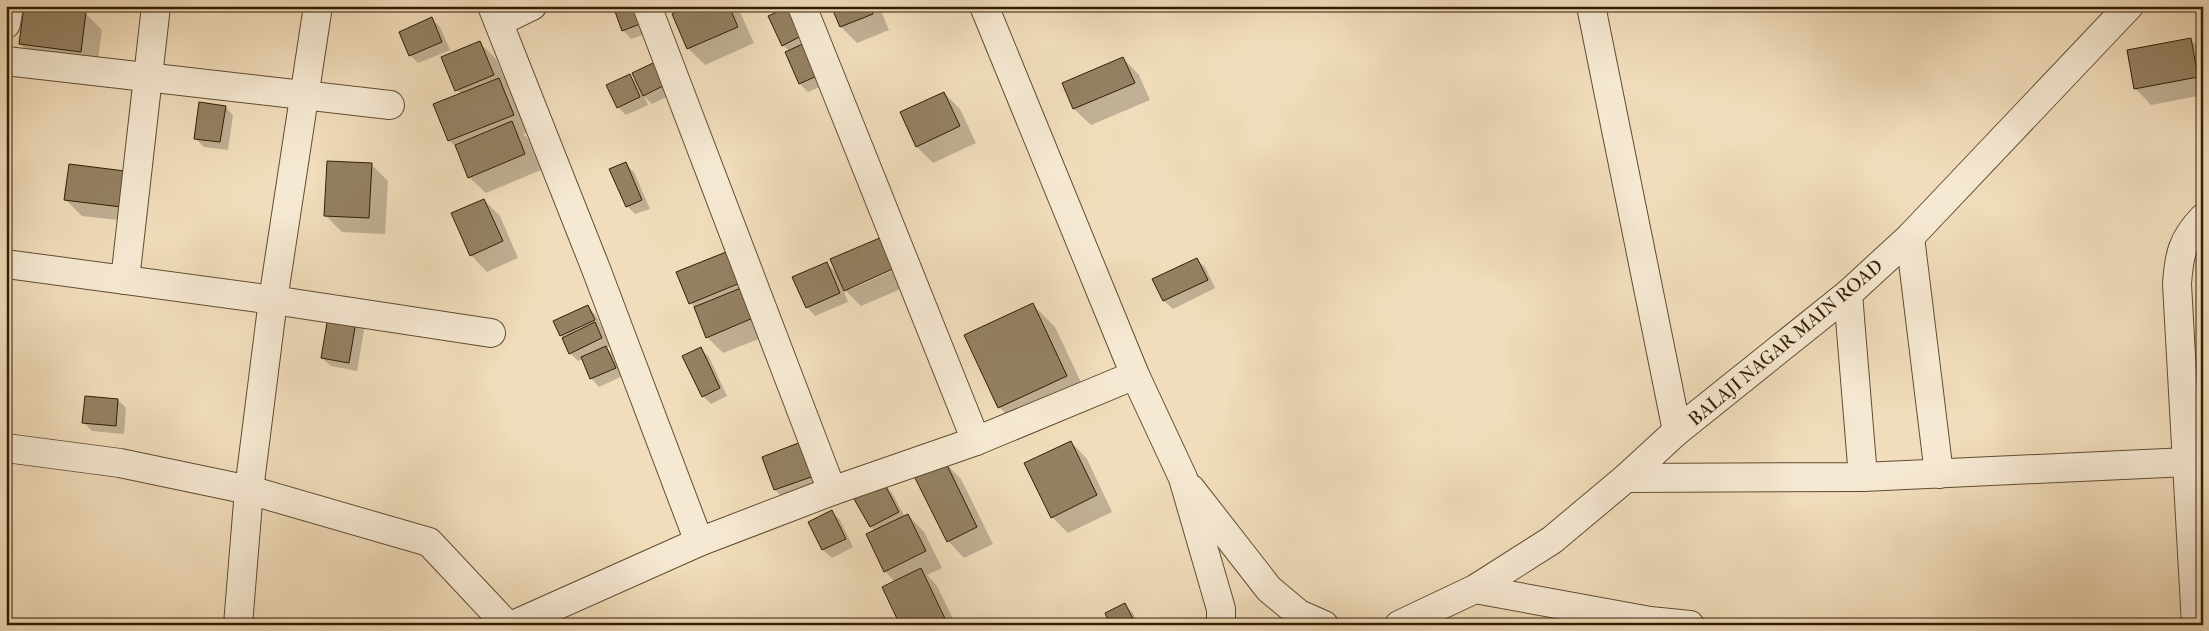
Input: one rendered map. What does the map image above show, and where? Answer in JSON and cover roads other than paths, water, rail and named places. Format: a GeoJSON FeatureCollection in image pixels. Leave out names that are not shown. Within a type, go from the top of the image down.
{"type":"FeatureCollection","features":[{"type":"Feature","properties":{"kind":"street"},"geometry":{"type":"LineString","coordinates":[[6,24],[9,6]]}},
{"type":"Feature","properties":{"kind":"street"},"geometry":{"type":"LineString","coordinates":[[125,280],[156,6]]}},
{"type":"Feature","properties":{"kind":"street"},"geometry":{"type":"LineString","coordinates":[[238,625],[249,490],[273,300],[306,95],[318,6]]}},
{"type":"Feature","properties":{"kind":"street"},"geometry":{"type":"LineString","coordinates":[[532,6],[496,14],[593,259],[699,542]]}},
{"type":"Feature","properties":{"kind":"street"},"geometry":{"type":"LineString","coordinates":[[647,6],[832,491]]}},
{"type":"Feature","properties":{"kind":"street"},"geometry":{"type":"LineString","coordinates":[[802,6],[976,441]]}},
{"type":"Feature","properties":{"kind":"street"},"geometry":{"type":"LineString","coordinates":[[984,6],[1135,375],[1183,478],[1221,609],[1221,625]]}},
{"type":"Feature","properties":{"kind":"street"},"geometry":{"type":"LineString","coordinates":[[1590,6],[1677,431]]}},
{"type":"Feature","properties":{"kind":"street","name":"BALAJI NAGAR MAIN ROAD"},"geometry":{"type":"LineString","coordinates":[[1400,625],[1475,589],[1552,540],[1626,478],[1677,431],[1848,294],[1910,237],[2129,6]]}},
{"type":"Feature","properties":{"kind":"street"},"geometry":{"type":"LineString","coordinates":[[6,60],[390,105]]}},
{"type":"Feature","properties":{"kind":"street"},"geometry":{"type":"LineString","coordinates":[[2196,625],[2177,284],[2179,261],[2189,233],[2203,218]]}},
{"type":"Feature","properties":{"kind":"street"},"geometry":{"type":"LineString","coordinates":[[1910,237],[1939,474]]}},
{"type":"Feature","properties":{"kind":"street"},"geometry":{"type":"LineString","coordinates":[[6,264],[273,300],[491,333]]}},
{"type":"Feature","properties":{"kind":"street"},"geometry":{"type":"LineString","coordinates":[[1848,294],[1863,477]]}},
{"type":"Feature","properties":{"kind":"street"},"geometry":{"type":"LineString","coordinates":[[513,625],[699,542],[832,491],[976,441],[1135,375]]}},
{"type":"Feature","properties":{"kind":"street"},"geometry":{"type":"LineString","coordinates":[[6,449],[120,463],[249,490],[429,542],[507,625]]}},
{"type":"Feature","properties":{"kind":"street"},"geometry":{"type":"LineString","coordinates":[[1626,478],[1863,477],[2187,462]]}},
{"type":"Feature","properties":{"kind":"street"},"geometry":{"type":"LineString","coordinates":[[1183,478],[1269,589],[1299,614],[1324,625]]}},
{"type":"Feature","properties":{"kind":"street"},"geometry":{"type":"LineString","coordinates":[[1475,589],[1650,621],[1690,625]]}}]}
